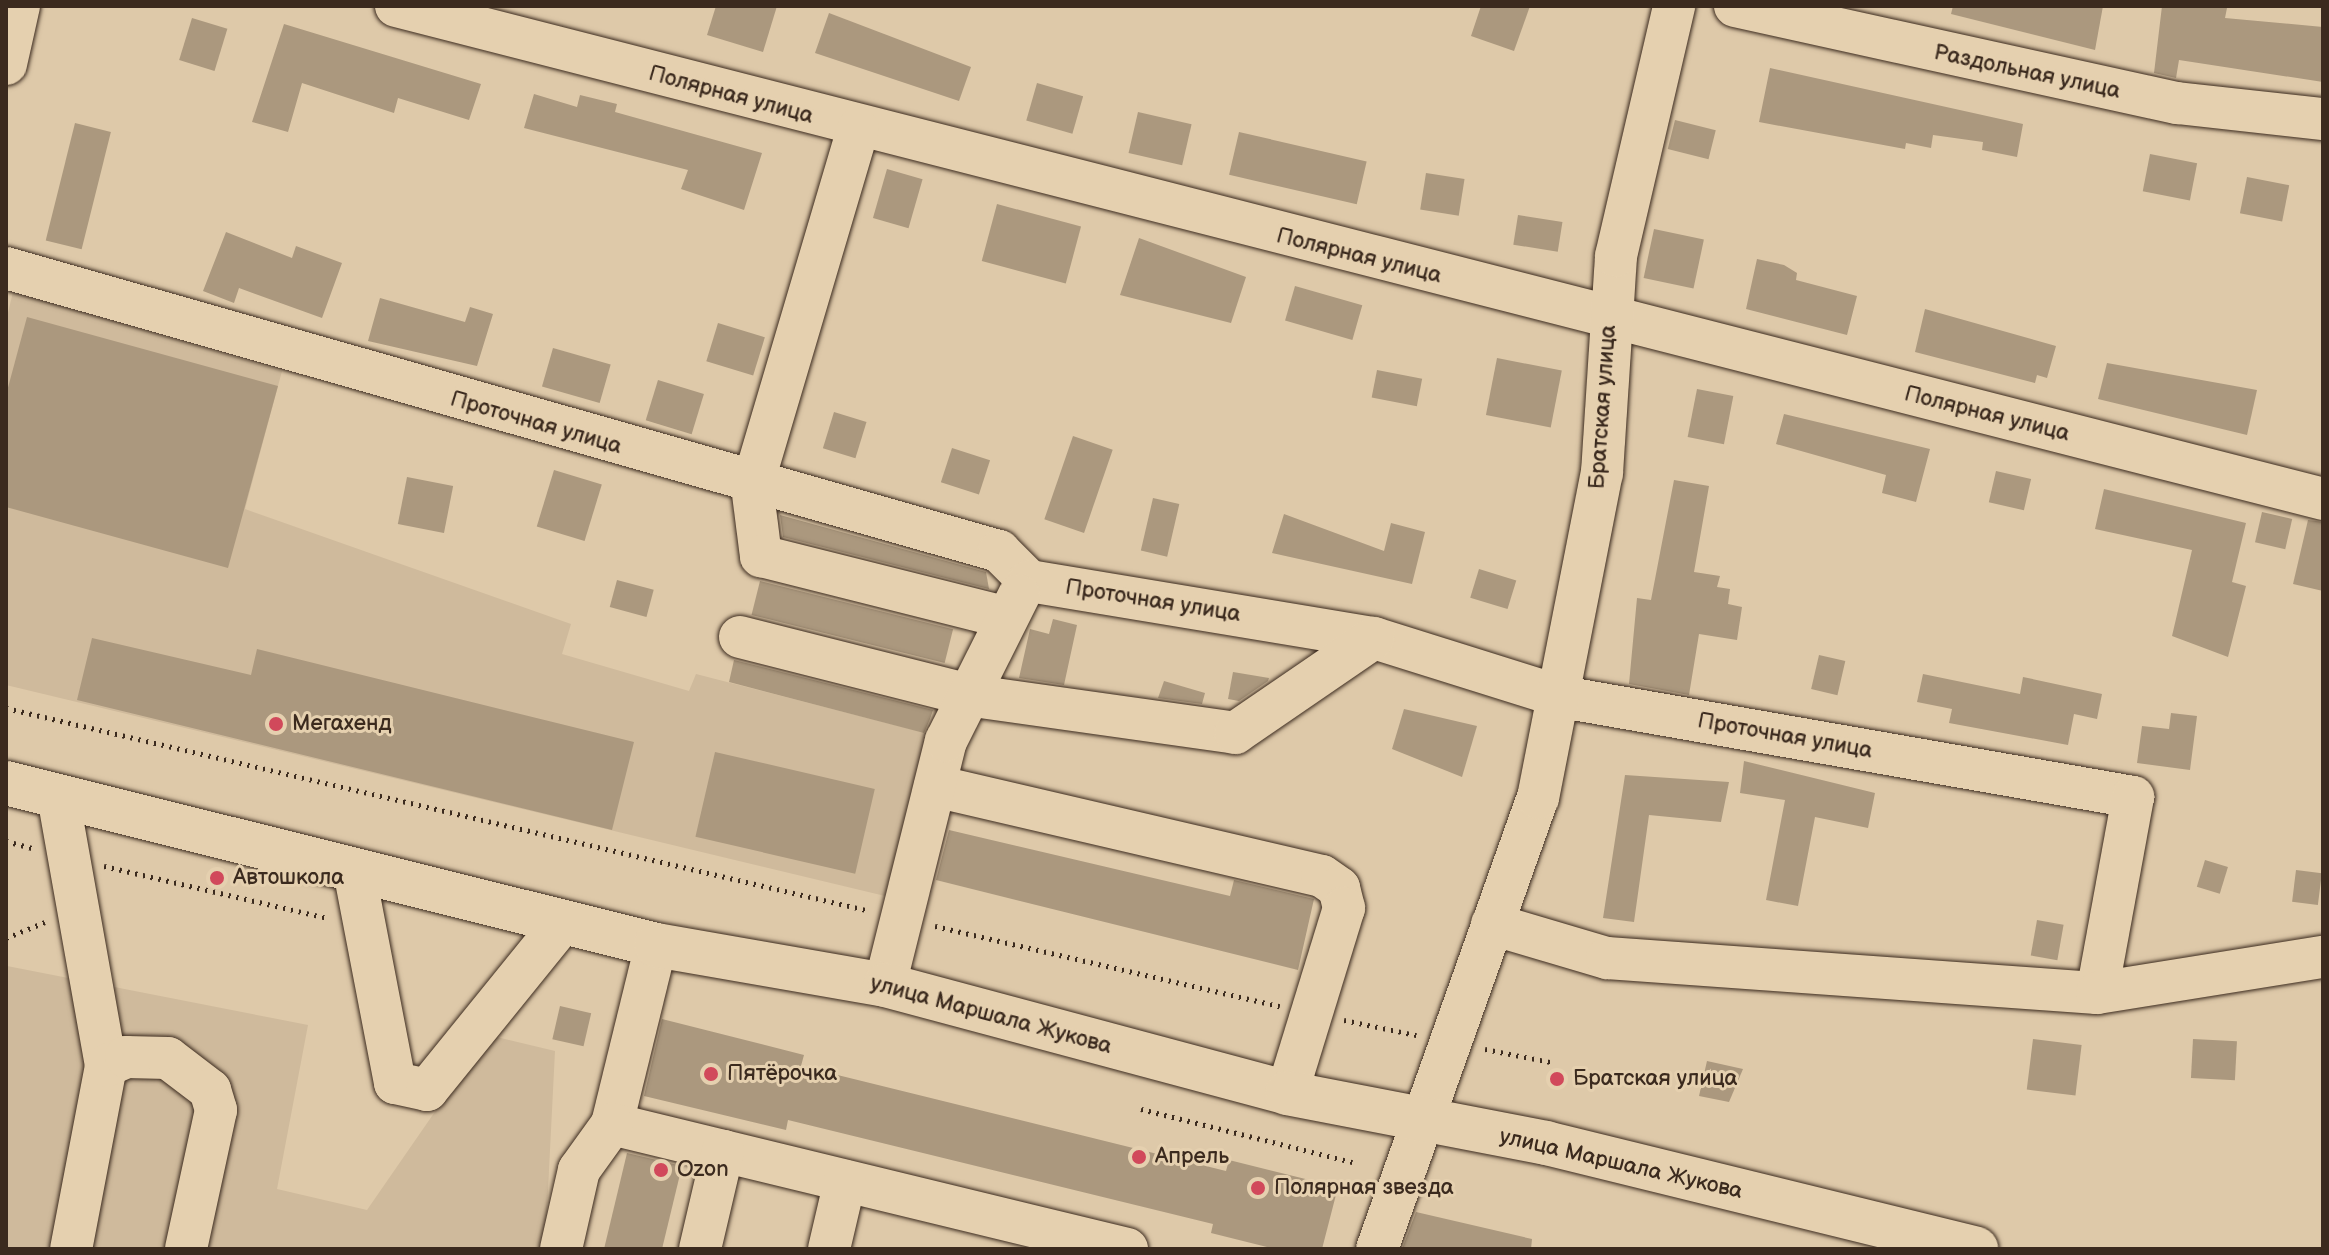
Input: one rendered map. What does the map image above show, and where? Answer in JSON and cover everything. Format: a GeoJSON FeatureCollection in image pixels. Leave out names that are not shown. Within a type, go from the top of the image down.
{"type":"FeatureCollection","features":[{"type":"Feature","properties":{"kind":"main road","name":"улица Маршала Жукова"},"geometry":{"type":"LineString","coordinates":[[6,783],[656,945],[885,985],[1287,1093],[1417,1123],[1546,1143],[1976,1249]]}},
{"type":"Feature","properties":{"kind":"street"},"geometry":{"type":"LineString","coordinates":[[6,64],[19,6]]}},
{"type":"Feature","properties":{"kind":"street","name":"Полярная улица"},"geometry":{"type":"LineString","coordinates":[[396,6],[858,129],[2323,499]]}},
{"type":"Feature","properties":{"kind":"street","name":"Братская улица"},"geometry":{"type":"LineString","coordinates":[[1377,1249],[1446,1041],[1538,798],[1562,697],[1602,473],[1608,319],[1674,6]]}},
{"type":"Feature","properties":{"kind":"street","name":"Раздольная улица"},"geometry":{"type":"LineString","coordinates":[[1735,6],[2177,103],[2323,119]]}},
{"type":"Feature","properties":{"kind":"street"},"geometry":{"type":"LineString","coordinates":[[858,129],[752,486],[761,556],[1004,617]]}},
{"type":"Feature","properties":{"kind":"street","name":"Проточная улица"},"geometry":{"type":"LineString","coordinates":[[6,268],[752,486],[999,551],[1029,581],[1374,638],[1562,697],[2133,797],[2097,993]]}},
{"type":"Feature","properties":{"kind":"street"},"geometry":{"type":"LineString","coordinates":[[885,985],[946,741],[973,696],[1004,617],[1029,581]]}},
{"type":"Feature","properties":{"kind":"street"},"geometry":{"type":"LineString","coordinates":[[740,637],[973,696],[1235,733],[1374,638]]}},
{"type":"Feature","properties":{"kind":"street"},"geometry":{"type":"LineString","coordinates":[[935,786],[1322,876],[1339,888],[1344,908],[1309,1013],[1287,1093]]}},
{"type":"Feature","properties":{"kind":"street"},"geometry":{"type":"LineString","coordinates":[[58,796],[67,857],[83,907],[106,1066],[71,1249]]}},
{"type":"Feature","properties":{"kind":"street"},"geometry":{"type":"LineString","coordinates":[[354,870],[395,1083],[427,1090],[563,922]]}},
{"type":"Feature","properties":{"kind":"street"},"geometry":{"type":"LineString","coordinates":[[1492,924],[1607,958],[2097,993],[2323,957]]}},
{"type":"Feature","properties":{"kind":"street"},"geometry":{"type":"LineString","coordinates":[[561,1249],[579,1170],[612,1124],[656,945]]}},
{"type":"Feature","properties":{"kind":"street"},"geometry":{"type":"LineString","coordinates":[[106,1066],[126,1057],[168,1058],[210,1090],[216,1110],[186,1249]]}},
{"type":"Feature","properties":{"kind":"street"},"geometry":{"type":"LineString","coordinates":[[612,1124],[1127,1249]]}},
{"type":"Feature","properties":{"kind":"street"},"geometry":{"type":"LineString","coordinates":[[700,1249],[723,1151]]}},
{"type":"Feature","properties":{"kind":"street"},"geometry":{"type":"LineString","coordinates":[[829,1249],[845,1181]]}},
{"type":"Feature","properties":{"kind":"path"},"geometry":{"type":"LineString","coordinates":[[6,708],[1309,1013],[1555,1063]]}},
{"type":"Feature","properties":{"kind":"path"},"geometry":{"type":"LineString","coordinates":[[6,841],[364,927]]}},
{"type":"Feature","properties":{"kind":"path"},"geometry":{"type":"LineString","coordinates":[[1141,1109],[1352,1162]]}},
{"type":"Feature","properties":{"kind":"shaded area"},"geometry":{"type":"Polygon","coordinates":[[[13,292],[282,371],[245,509],[571,624],[562,654],[689,691],[696,674],[926,733],[885,896],[6,685],[6,321],[13,292]]]}},
{"type":"Feature","properties":{"kind":"shaded area"},"geometry":{"type":"Polygon","coordinates":[[[7,966],[308,1025],[277,1189],[367,1210],[488,1035],[555,1051],[545,1249],[6,1249],[7,966]]]}},
{"type":"Feature","properties":{"kind":"building"},"geometry":{"type":"Polygon","coordinates":[[[716,6],[777,6],[763,52],[707,35],[716,6]]]}},
{"type":"Feature","properties":{"kind":"building"},"geometry":{"type":"Polygon","coordinates":[[[1481,6],[1530,6],[1514,51],[1471,36],[1481,6]]]}},
{"type":"Feature","properties":{"kind":"building"},"geometry":{"type":"Polygon","coordinates":[[[1953,6],[2103,6],[2095,50],[1951,14],[1953,6]]]}},
{"type":"Feature","properties":{"kind":"building"},"geometry":{"type":"Polygon","coordinates":[[[2162,6],[2227,8],[2225,18],[2323,27],[2323,82],[2179,60],[2176,78],[2154,73],[2162,6]]]}},
{"type":"Feature","properties":{"kind":"building"},"geometry":{"type":"Polygon","coordinates":[[[829,13],[971,67],[959,101],[815,53],[829,13]]]}},
{"type":"Feature","properties":{"kind":"building"},"geometry":{"type":"Polygon","coordinates":[[[192,18],[227,29],[215,71],[179,60],[192,18]]]}},
{"type":"Feature","properties":{"kind":"building"},"geometry":{"type":"Polygon","coordinates":[[[284,24],[481,84],[469,120],[398,98],[394,113],[302,83],[288,132],[252,122],[284,24]]]}},
{"type":"Feature","properties":{"kind":"building"},"geometry":{"type":"Polygon","coordinates":[[[1770,68],[2023,124],[2017,157],[1982,150],[1983,142],[1933,135],[1931,148],[1906,143],[1905,149],[1759,122],[1770,68]]]}},
{"type":"Feature","properties":{"kind":"building"},"geometry":{"type":"Polygon","coordinates":[[[1037,83],[1083,96],[1072,134],[1026,120],[1037,83]]]}},
{"type":"Feature","properties":{"kind":"building"},"geometry":{"type":"Polygon","coordinates":[[[534,94],[577,107],[580,95],[617,104],[615,112],[762,153],[744,210],[681,189],[688,170],[524,128],[534,94]]]}},
{"type":"Feature","properties":{"kind":"building"},"geometry":{"type":"Polygon","coordinates":[[[1138,112],[1192,124],[1182,165],[1129,153],[1138,112]]]}},
{"type":"Feature","properties":{"kind":"building"},"geometry":{"type":"Polygon","coordinates":[[[1675,120],[1716,130],[1708,159],[1668,149],[1675,120]]]}},
{"type":"Feature","properties":{"kind":"building"},"geometry":{"type":"Polygon","coordinates":[[[75,123],[111,132],[82,249],[46,240],[75,123]]]}},
{"type":"Feature","properties":{"kind":"building"},"geometry":{"type":"Polygon","coordinates":[[[1239,132],[1367,161],[1357,204],[1229,175],[1239,132]]]}},
{"type":"Feature","properties":{"kind":"building"},"geometry":{"type":"Polygon","coordinates":[[[2150,154],[2197,163],[2190,200],[2143,191],[2150,154]]]}},
{"type":"Feature","properties":{"kind":"building"},"geometry":{"type":"Polygon","coordinates":[[[887,169],[923,179],[909,228],[873,218],[887,169]]]}},
{"type":"Feature","properties":{"kind":"building"},"geometry":{"type":"Polygon","coordinates":[[[1426,173],[1465,179],[1459,216],[1420,210],[1426,173]]]}},
{"type":"Feature","properties":{"kind":"building"},"geometry":{"type":"Polygon","coordinates":[[[2247,177],[2289,185],[2282,222],[2240,213],[2247,177]]]}},
{"type":"Feature","properties":{"kind":"building"},"geometry":{"type":"Polygon","coordinates":[[[997,204],[1081,227],[1066,284],[982,261],[997,204]]]}},
{"type":"Feature","properties":{"kind":"building"},"geometry":{"type":"Polygon","coordinates":[[[1518,215],[1562,222],[1558,252],[1513,245],[1518,215]]]}},
{"type":"Feature","properties":{"kind":"building"},"geometry":{"type":"Polygon","coordinates":[[[1654,229],[1704,240],[1693,289],[1644,278],[1654,229]]]}},
{"type":"Feature","properties":{"kind":"building"},"geometry":{"type":"Polygon","coordinates":[[[226,232],[292,258],[296,246],[342,263],[322,318],[239,288],[234,303],[203,291],[226,232]]]}},
{"type":"Feature","properties":{"kind":"building"},"geometry":{"type":"Polygon","coordinates":[[[1139,238],[1246,277],[1231,323],[1120,295],[1139,238]]]}},
{"type":"Feature","properties":{"kind":"building"},"geometry":{"type":"Polygon","coordinates":[[[1757,259],[1784,265],[1797,273],[1796,280],[1857,296],[1847,335],[1746,309],[1757,259]]]}},
{"type":"Feature","properties":{"kind":"building"},"geometry":{"type":"Polygon","coordinates":[[[1295,286],[1362,305],[1352,340],[1285,321],[1295,286]]]}},
{"type":"Feature","properties":{"kind":"building"},"geometry":{"type":"Polygon","coordinates":[[[380,298],[465,322],[470,307],[493,314],[477,366],[368,341],[380,298]]]}},
{"type":"Feature","properties":{"kind":"building"},"geometry":{"type":"Polygon","coordinates":[[[1925,309],[2056,346],[2047,378],[2037,375],[2035,383],[1915,352],[1925,309]]]}},
{"type":"Feature","properties":{"kind":"building"},"geometry":{"type":"Polygon","coordinates":[[[27,317],[278,386],[228,568],[6,507],[6,395],[27,317]]]}},
{"type":"Feature","properties":{"kind":"building"},"geometry":{"type":"Polygon","coordinates":[[[718,323],[765,337],[753,376],[706,361],[718,323]]]}},
{"type":"Feature","properties":{"kind":"building"},"geometry":{"type":"Polygon","coordinates":[[[553,348],[611,365],[600,403],[542,386],[553,348]]]}},
{"type":"Feature","properties":{"kind":"building"},"geometry":{"type":"Polygon","coordinates":[[[1497,358],[1562,371],[1551,428],[1486,415],[1497,358]]]}},
{"type":"Feature","properties":{"kind":"building"},"geometry":{"type":"Polygon","coordinates":[[[2107,363],[2257,390],[2247,435],[2098,399],[2107,363]]]}},
{"type":"Feature","properties":{"kind":"building"},"geometry":{"type":"Polygon","coordinates":[[[1377,370],[1422,379],[1417,406],[1372,397],[1377,370]]]}},
{"type":"Feature","properties":{"kind":"building"},"geometry":{"type":"Polygon","coordinates":[[[658,380],[704,394],[692,434],[646,420],[658,380]]]}},
{"type":"Feature","properties":{"kind":"building"},"geometry":{"type":"Polygon","coordinates":[[[1697,389],[1733,396],[1724,444],[1688,437],[1697,389]]]}},
{"type":"Feature","properties":{"kind":"building"},"geometry":{"type":"Polygon","coordinates":[[[834,412],[867,422],[855,458],[823,448],[834,412]]]}},
{"type":"Feature","properties":{"kind":"building"},"geometry":{"type":"Polygon","coordinates":[[[1784,414],[1930,449],[1916,502],[1882,493],[1886,475],[1776,444],[1784,414]]]}},
{"type":"Feature","properties":{"kind":"building"},"geometry":{"type":"Polygon","coordinates":[[[1073,436],[1113,450],[1084,533],[1044,519],[1073,436]]]}},
{"type":"Feature","properties":{"kind":"building"},"geometry":{"type":"Polygon","coordinates":[[[952,448],[990,460],[979,495],[941,482],[952,448]]]}},
{"type":"Feature","properties":{"kind":"building"},"geometry":{"type":"Polygon","coordinates":[[[554,470],[602,485],[585,541],[537,526],[554,470]]]}},
{"type":"Feature","properties":{"kind":"building"},"geometry":{"type":"Polygon","coordinates":[[[1996,471],[2031,479],[2024,510],[1989,502],[1996,471]]]}},
{"type":"Feature","properties":{"kind":"building"},"geometry":{"type":"Polygon","coordinates":[[[407,477],[453,486],[444,533],[398,524],[407,477]]]}},
{"type":"Feature","properties":{"kind":"building"},"geometry":{"type":"Polygon","coordinates":[[[1674,480],[1709,486],[1694,572],[1720,576],[1717,587],[1730,589],[1728,604],[1742,607],[1737,640],[1699,634],[1689,695],[1629,684],[1637,598],[1651,600],[1674,480]]]}},
{"type":"Feature","properties":{"kind":"building"},"geometry":{"type":"Polygon","coordinates":[[[2104,489],[2246,523],[2232,582],[2246,586],[2228,657],[2172,636],[2192,550],[2095,529],[2104,489]]]}},
{"type":"Feature","properties":{"kind":"building"},"geometry":{"type":"Polygon","coordinates":[[[1153,498],[1179,504],[1167,557],[1141,551],[1153,498]]]}},
{"type":"Feature","properties":{"kind":"building"},"geometry":{"type":"Polygon","coordinates":[[[2262,512],[2292,519],[2285,549],[2255,542],[2262,512]]]}},
{"type":"Feature","properties":{"kind":"building"},"geometry":{"type":"Polygon","coordinates":[[[1284,514],[1384,551],[1391,523],[1425,532],[1412,584],[1272,553],[1284,514]]]}},
{"type":"Feature","properties":{"kind":"building"},"geometry":{"type":"Polygon","coordinates":[[[780,515],[986,572],[989,589],[783,537],[780,515]]]}},
{"type":"Feature","properties":{"kind":"building"},"geometry":{"type":"Polygon","coordinates":[[[2308,520],[2323,522],[2323,591],[2293,584],[2308,520]]]}},
{"type":"Feature","properties":{"kind":"building"},"geometry":{"type":"Polygon","coordinates":[[[1479,569],[1516,580],[1508,609],[1470,598],[1479,569]]]}},
{"type":"Feature","properties":{"kind":"building"},"geometry":{"type":"Polygon","coordinates":[[[617,580],[654,590],[646,617],[610,607],[617,580]]]}},
{"type":"Feature","properties":{"kind":"building"},"geometry":{"type":"Polygon","coordinates":[[[760,581],[953,629],[945,663],[752,615],[760,581]]]}},
{"type":"Feature","properties":{"kind":"building"},"geometry":{"type":"Polygon","coordinates":[[[1053,619],[1077,625],[1064,685],[1019,678],[1030,629],[1049,634],[1053,619]]]}},
{"type":"Feature","properties":{"kind":"building"},"geometry":{"type":"Polygon","coordinates":[[[92,638],[251,675],[257,649],[634,742],[612,830],[77,700],[92,638]]]}},
{"type":"Feature","properties":{"kind":"building"},"geometry":{"type":"Polygon","coordinates":[[[1819,655],[1845,661],[1837,695],[1811,689],[1819,655]]]}},
{"type":"Feature","properties":{"kind":"building"},"geometry":{"type":"Polygon","coordinates":[[[734,660],[933,710],[924,733],[729,682],[734,660]]]}},
{"type":"Feature","properties":{"kind":"building"},"geometry":{"type":"Polygon","coordinates":[[[1233,672],[1269,678],[1239,701],[1228,699],[1233,672]]]}},
{"type":"Feature","properties":{"kind":"building"},"geometry":{"type":"Polygon","coordinates":[[[1923,674],[2020,694],[2023,677],[2102,694],[2097,719],[2074,714],[2068,745],[1949,723],[1952,709],[1917,702],[1923,674]]]}},
{"type":"Feature","properties":{"kind":"building"},"geometry":{"type":"Polygon","coordinates":[[[1164,681],[1205,693],[1202,704],[1158,698],[1164,681]]]}},
{"type":"Feature","properties":{"kind":"building"},"geometry":{"type":"Polygon","coordinates":[[[1404,709],[1477,726],[1462,777],[1392,749],[1404,709]]]}},
{"type":"Feature","properties":{"kind":"building"},"geometry":{"type":"Polygon","coordinates":[[[2171,713],[2197,716],[2190,770],[2137,763],[2142,726],[2169,729],[2171,713]]]}},
{"type":"Feature","properties":{"kind":"building"},"geometry":{"type":"Polygon","coordinates":[[[715,752],[875,789],[855,874],[695,837],[715,752]]]}},
{"type":"Feature","properties":{"kind":"building"},"geometry":{"type":"Polygon","coordinates":[[[1744,761],[1875,793],[1868,828],[1815,817],[1798,906],[1766,900],[1785,800],[1740,793],[1744,761]]]}},
{"type":"Feature","properties":{"kind":"building"},"geometry":{"type":"Polygon","coordinates":[[[1625,775],[1729,782],[1721,822],[1649,815],[1634,922],[1603,918],[1625,775]]]}},
{"type":"Feature","properties":{"kind":"building"},"geometry":{"type":"Polygon","coordinates":[[[949,830],[1230,896],[1234,880],[1314,899],[1298,970],[936,880],[949,830]]]}},
{"type":"Feature","properties":{"kind":"building"},"geometry":{"type":"Polygon","coordinates":[[[2205,860],[2228,867],[2220,894],[2197,887],[2205,860]]]}},
{"type":"Feature","properties":{"kind":"building"},"geometry":{"type":"Polygon","coordinates":[[[2296,870],[2322,873],[2318,905],[2292,902],[2296,870]]]}},
{"type":"Feature","properties":{"kind":"building"},"geometry":{"type":"Polygon","coordinates":[[[2037,920],[2064,925],[2057,960],[2031,955],[2037,920]]]}},
{"type":"Feature","properties":{"kind":"building"},"geometry":{"type":"Polygon","coordinates":[[[560,1006],[591,1013],[584,1046],[552,1039],[560,1006]]]}},
{"type":"Feature","properties":{"kind":"building"},"geometry":{"type":"Polygon","coordinates":[[[662,1019],[804,1055],[801,1066],[1226,1171],[1229,1160],[1338,1187],[1322,1249],[1275,1249],[1211,1233],[1213,1224],[788,1120],[786,1130],[644,1096],[662,1019]]]}},
{"type":"Feature","properties":{"kind":"building"},"geometry":{"type":"Polygon","coordinates":[[[2033,1039],[2082,1045],[2075,1096],[2027,1090],[2033,1039]]]}},
{"type":"Feature","properties":{"kind":"building"},"geometry":{"type":"Polygon","coordinates":[[[2193,1039],[2237,1041],[2235,1080],[2191,1078],[2193,1039]]]}},
{"type":"Feature","properties":{"kind":"building"},"geometry":{"type":"Polygon","coordinates":[[[1707,1061],[1743,1069],[1729,1102],[1699,1096],[1707,1061]]]}},
{"type":"Feature","properties":{"kind":"building"},"geometry":{"type":"Polygon","coordinates":[[[627,1153],[682,1166],[662,1249],[604,1249],[627,1153]]]}},
{"type":"Feature","properties":{"kind":"building"},"geometry":{"type":"Polygon","coordinates":[[[1416,1212],[1532,1239],[1531,1249],[1402,1249],[1416,1212]]]}},
{"type":"Feature","properties":{"kind":"place","name":"Мегахенд"},"geometry":{"type":"Point","coordinates":[276,724]}},
{"type":"Feature","properties":{"kind":"place","name":"Автошкола"},"geometry":{"type":"Point","coordinates":[217,878]}},
{"type":"Feature","properties":{"kind":"place","name":"Пятёрочка"},"geometry":{"type":"Point","coordinates":[711,1074]}},
{"type":"Feature","properties":{"kind":"place","name":"Братская улица"},"geometry":{"type":"Point","coordinates":[1557,1079]}},
{"type":"Feature","properties":{"kind":"place","name":"Апрель"},"geometry":{"type":"Point","coordinates":[1139,1157]}},
{"type":"Feature","properties":{"kind":"place","name":"Ozon"},"geometry":{"type":"Point","coordinates":[661,1170]}},
{"type":"Feature","properties":{"kind":"place","name":"Полярная звезда"},"geometry":{"type":"Point","coordinates":[1258,1188]}}]}
